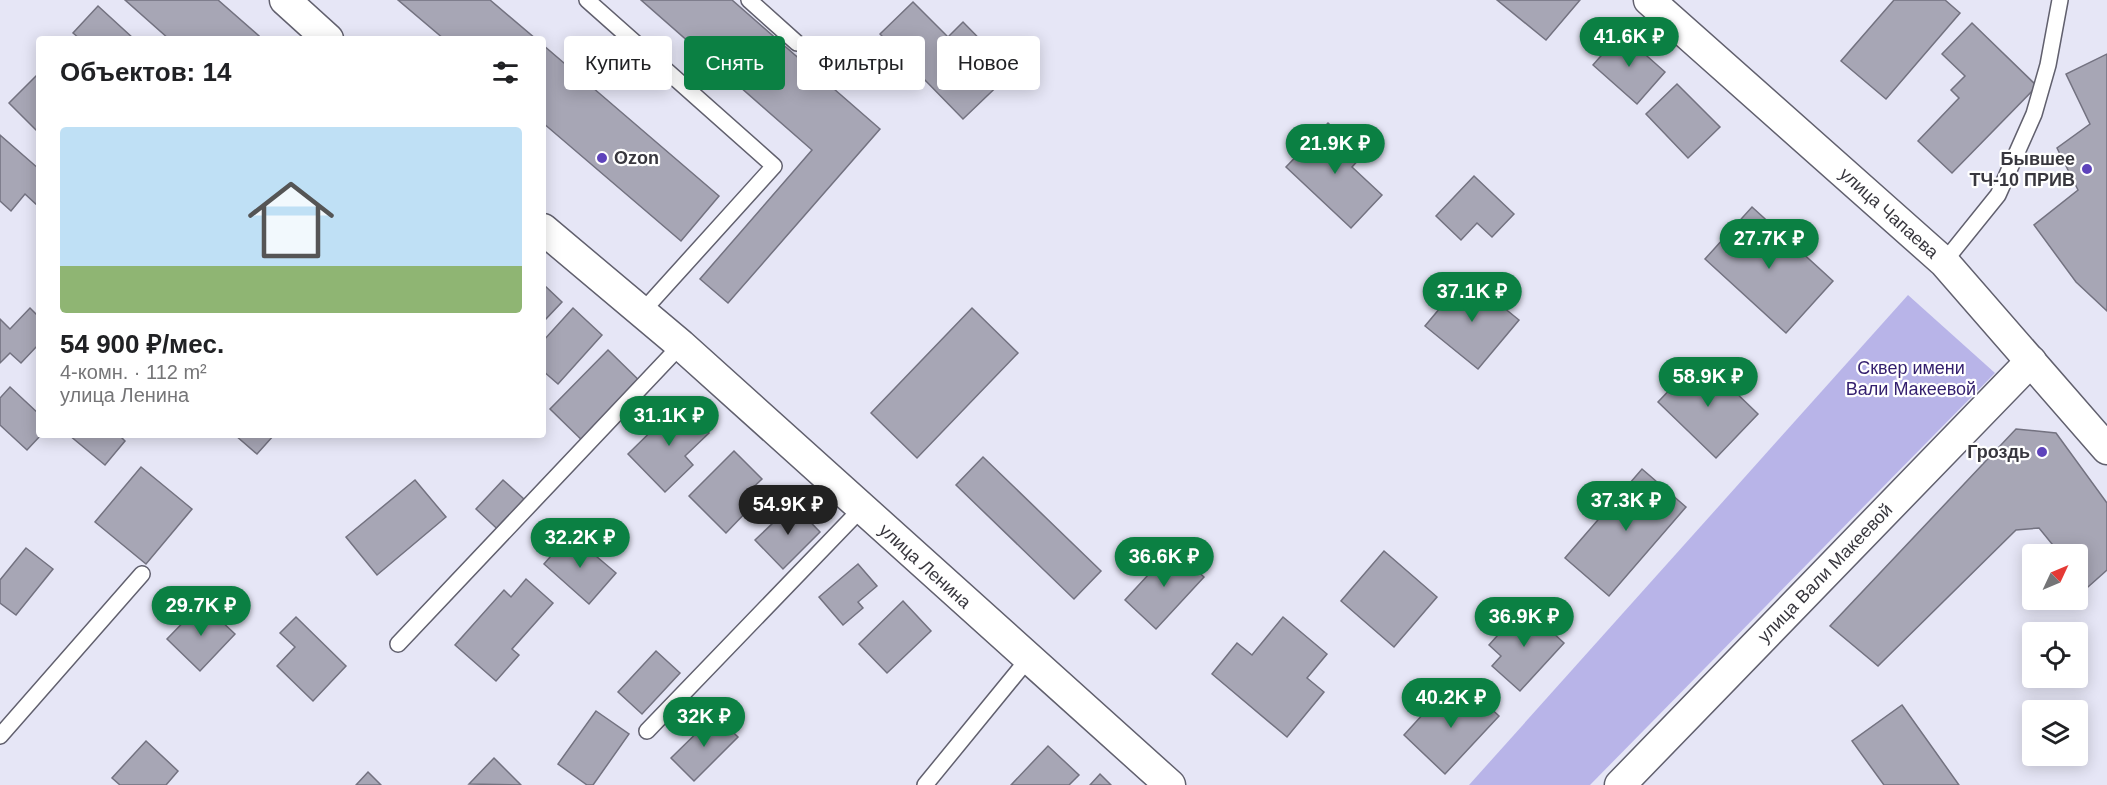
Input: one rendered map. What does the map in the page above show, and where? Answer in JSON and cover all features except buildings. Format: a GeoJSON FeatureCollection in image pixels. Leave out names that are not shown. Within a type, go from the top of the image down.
{"type":"FeatureCollection","features":[{"type":"Feature","properties":{"kind":"street"},"geometry":{"type":"LineString","coordinates":[[285,0],[325,36]]}},
{"type":"Feature","properties":{"kind":"street","name":"улица Чапаева"},"geometry":{"type":"LineString","coordinates":[[1649,0],[1944,262],[2105,442]]}},
{"type":"Feature","properties":{"kind":"street","name":"улица Ленина"},"geometry":{"type":"LineString","coordinates":[[546,232],[640,313],[681,345],[1170,785]]}},
{"type":"Feature","properties":{"kind":"street","name":"улица Вали Макеевой"},"geometry":{"type":"LineString","coordinates":[[1620,785],[2031,361]]}},
{"type":"Feature","properties":{"kind":"lane"},"geometry":{"type":"LineString","coordinates":[[587,0],[774,166],[640,313]]}},
{"type":"Feature","properties":{"kind":"lane"},"geometry":{"type":"LineString","coordinates":[[749,0],[797,43]]}},
{"type":"Feature","properties":{"kind":"lane"},"geometry":{"type":"LineString","coordinates":[[1944,262],[1998,195],[2034,114],[2048,64],[2059,1]]}},
{"type":"Feature","properties":{"kind":"lane"},"geometry":{"type":"LineString","coordinates":[[398,644],[681,345]]}},
{"type":"Feature","properties":{"kind":"lane"},"geometry":{"type":"LineString","coordinates":[[647,731],[861,508]]}},
{"type":"Feature","properties":{"kind":"lane"},"geometry":{"type":"LineString","coordinates":[[0,736],[142,574]]}},
{"type":"Feature","properties":{"kind":"lane"},"geometry":{"type":"LineString","coordinates":[[925,785],[1028,658]]}},
{"type":"Feature","properties":{"kind":"green space","name":"Сквер имени Вали Макеевой"},"geometry":{"type":"Polygon","coordinates":[[[1908,295],[1995,373],[1590,785],[1469,785],[1908,295]]]}},
{"type":"Feature","properties":{"kind":"place","name":"Ozon"},"geometry":{"type":"Point","coordinates":[602,158]}},
{"type":"Feature","properties":{"kind":"place","name":"Бывшее ТЧ-10 ПРИВ"},"geometry":{"type":"Point","coordinates":[2087,169]}},
{"type":"Feature","properties":{"kind":"place","name":"Гроздь"},"geometry":{"type":"Point","coordinates":[2042,452]}}]}
